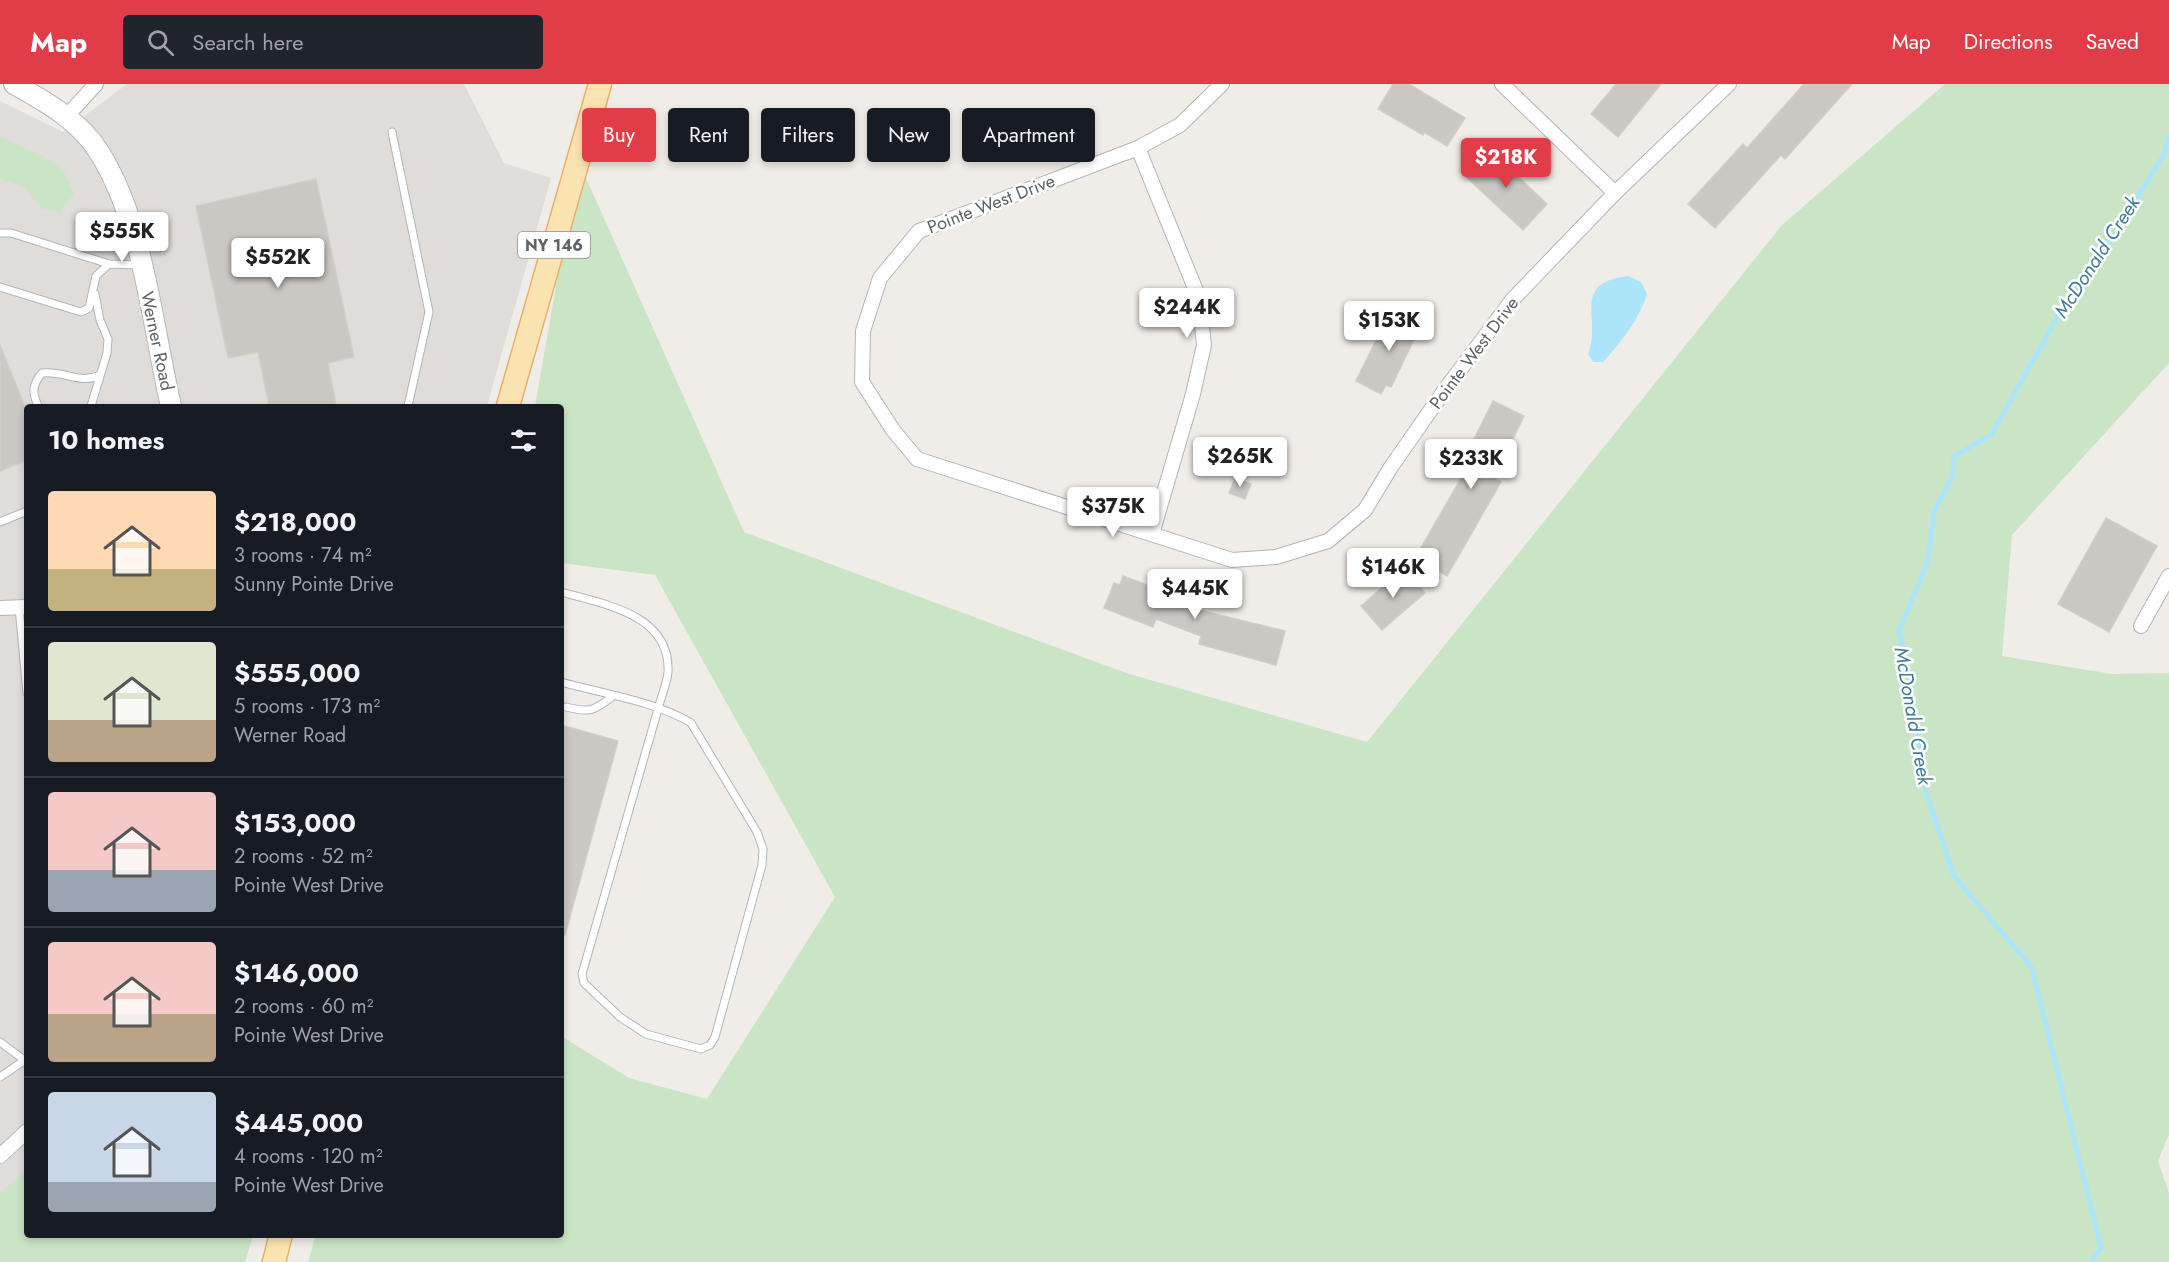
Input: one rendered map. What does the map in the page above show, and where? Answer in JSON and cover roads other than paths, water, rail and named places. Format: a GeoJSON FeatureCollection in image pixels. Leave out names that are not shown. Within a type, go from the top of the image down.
{"type":"FeatureCollection","features":[{"type":"Feature","properties":{"kind":"main road","name":"NY 146"},"geometry":{"type":"LineString","coordinates":[[509,404],[600,84]]}},
{"type":"Feature","properties":{"kind":"main road"},"geometry":{"type":"LineString","coordinates":[[274,1262],[280,1238]]}},
{"type":"Feature","properties":{"kind":"street","name":"Werner Road"},"geometry":{"type":"LineString","coordinates":[[14,84],[66,117],[99,152],[127,208],[171,404]]}},
{"type":"Feature","properties":{"kind":"street"},"geometry":{"type":"LineString","coordinates":[[66,117],[96,84]]}},
{"type":"Feature","properties":{"kind":"street","name":"Pointe West Drive"},"geometry":{"type":"LineString","coordinates":[[1222,84],[1180,125],[1138,148],[919,231],[880,278],[863,331],[862,382],[892,430],[917,459],[1232,560],[1276,556],[1328,541],[1365,510],[1411,438],[1514,299],[1615,193],[1729,84]]}},
{"type":"Feature","properties":{"kind":"street"},"geometry":{"type":"LineString","coordinates":[[1502,84],[1615,193]]}},
{"type":"Feature","properties":{"kind":"street"},"geometry":{"type":"LineString","coordinates":[[1138,148],[1199,298],[1204,345],[1193,394],[1152,534]]}},
{"type":"Feature","properties":{"kind":"street"},"geometry":{"type":"LineString","coordinates":[[2141,626],[2169,576]]}},
{"type":"Feature","properties":{"kind":"street"},"geometry":{"type":"LineString","coordinates":[[0,608],[23,607]]}},
{"type":"Feature","properties":{"kind":"street"},"geometry":{"type":"LineString","coordinates":[[0,1156],[24,1134]]}},
{"type":"Feature","properties":{"kind":"lane"},"geometry":{"type":"LineString","coordinates":[[392,132],[429,312],[408,404]]}},
{"type":"Feature","properties":{"kind":"lane"},"geometry":{"type":"LineString","coordinates":[[0,233],[11,233],[109,264],[141,266]]}},
{"type":"Feature","properties":{"kind":"lane"},"geometry":{"type":"LineString","coordinates":[[92,404],[108,339],[100,320],[95,292],[96,276],[100,269],[109,264]]}},
{"type":"Feature","properties":{"kind":"lane"},"geometry":{"type":"LineString","coordinates":[[0,287],[81,312],[89,308],[95,292]]}},
{"type":"Feature","properties":{"kind":"lane"},"geometry":{"type":"LineString","coordinates":[[37,404],[32,393],[34,383],[42,373],[53,372],[81,381],[100,375]]}},
{"type":"Feature","properties":{"kind":"lane"},"geometry":{"type":"LineString","coordinates":[[0,522],[24,512]]}},
{"type":"Feature","properties":{"kind":"lane"},"geometry":{"type":"LineString","coordinates":[[564,593],[629,611],[651,628],[664,649],[668,672],[658,709],[582,974],[584,983],[620,1017],[646,1034],[701,1049],[710,1045],[715,1037],[762,865],[763,849],[757,832],[696,728],[678,714],[658,709],[564,683]]}},
{"type":"Feature","properties":{"kind":"lane"},"geometry":{"type":"LineString","coordinates":[[23,607],[24,628]]}},
{"type":"Feature","properties":{"kind":"lane"},"geometry":{"type":"LineString","coordinates":[[566,707],[585,712],[598,708],[613,696]]}},
{"type":"Feature","properties":{"kind":"lane"},"geometry":{"type":"LineString","coordinates":[[0,1042],[24,1060]]}},
{"type":"Feature","properties":{"kind":"lane"},"geometry":{"type":"LineString","coordinates":[[0,1077],[24,1062]]}},
{"type":"Feature","properties":{"kind":"water"},"geometry":{"type":"Polygon","coordinates":[[[1628,276],[1641,282],[1647,294],[1644,304],[1629,330],[1603,362],[1593,362],[1588,354],[1592,341],[1593,295],[1599,286],[1610,280],[1628,276]]]}},
{"type":"Feature","properties":{"kind":"waterway","name":"McDonald Creek"},"geometry":{"type":"LineString","coordinates":[[2091,1262],[2101,1248],[2032,968],[1954,876],[1925,789],[1912,692],[1899,631],[1928,561],[1934,512],[1953,475],[1954,456],[1991,435],[2066,302],[2117,231],[2165,152],[2169,136]]}}]}
